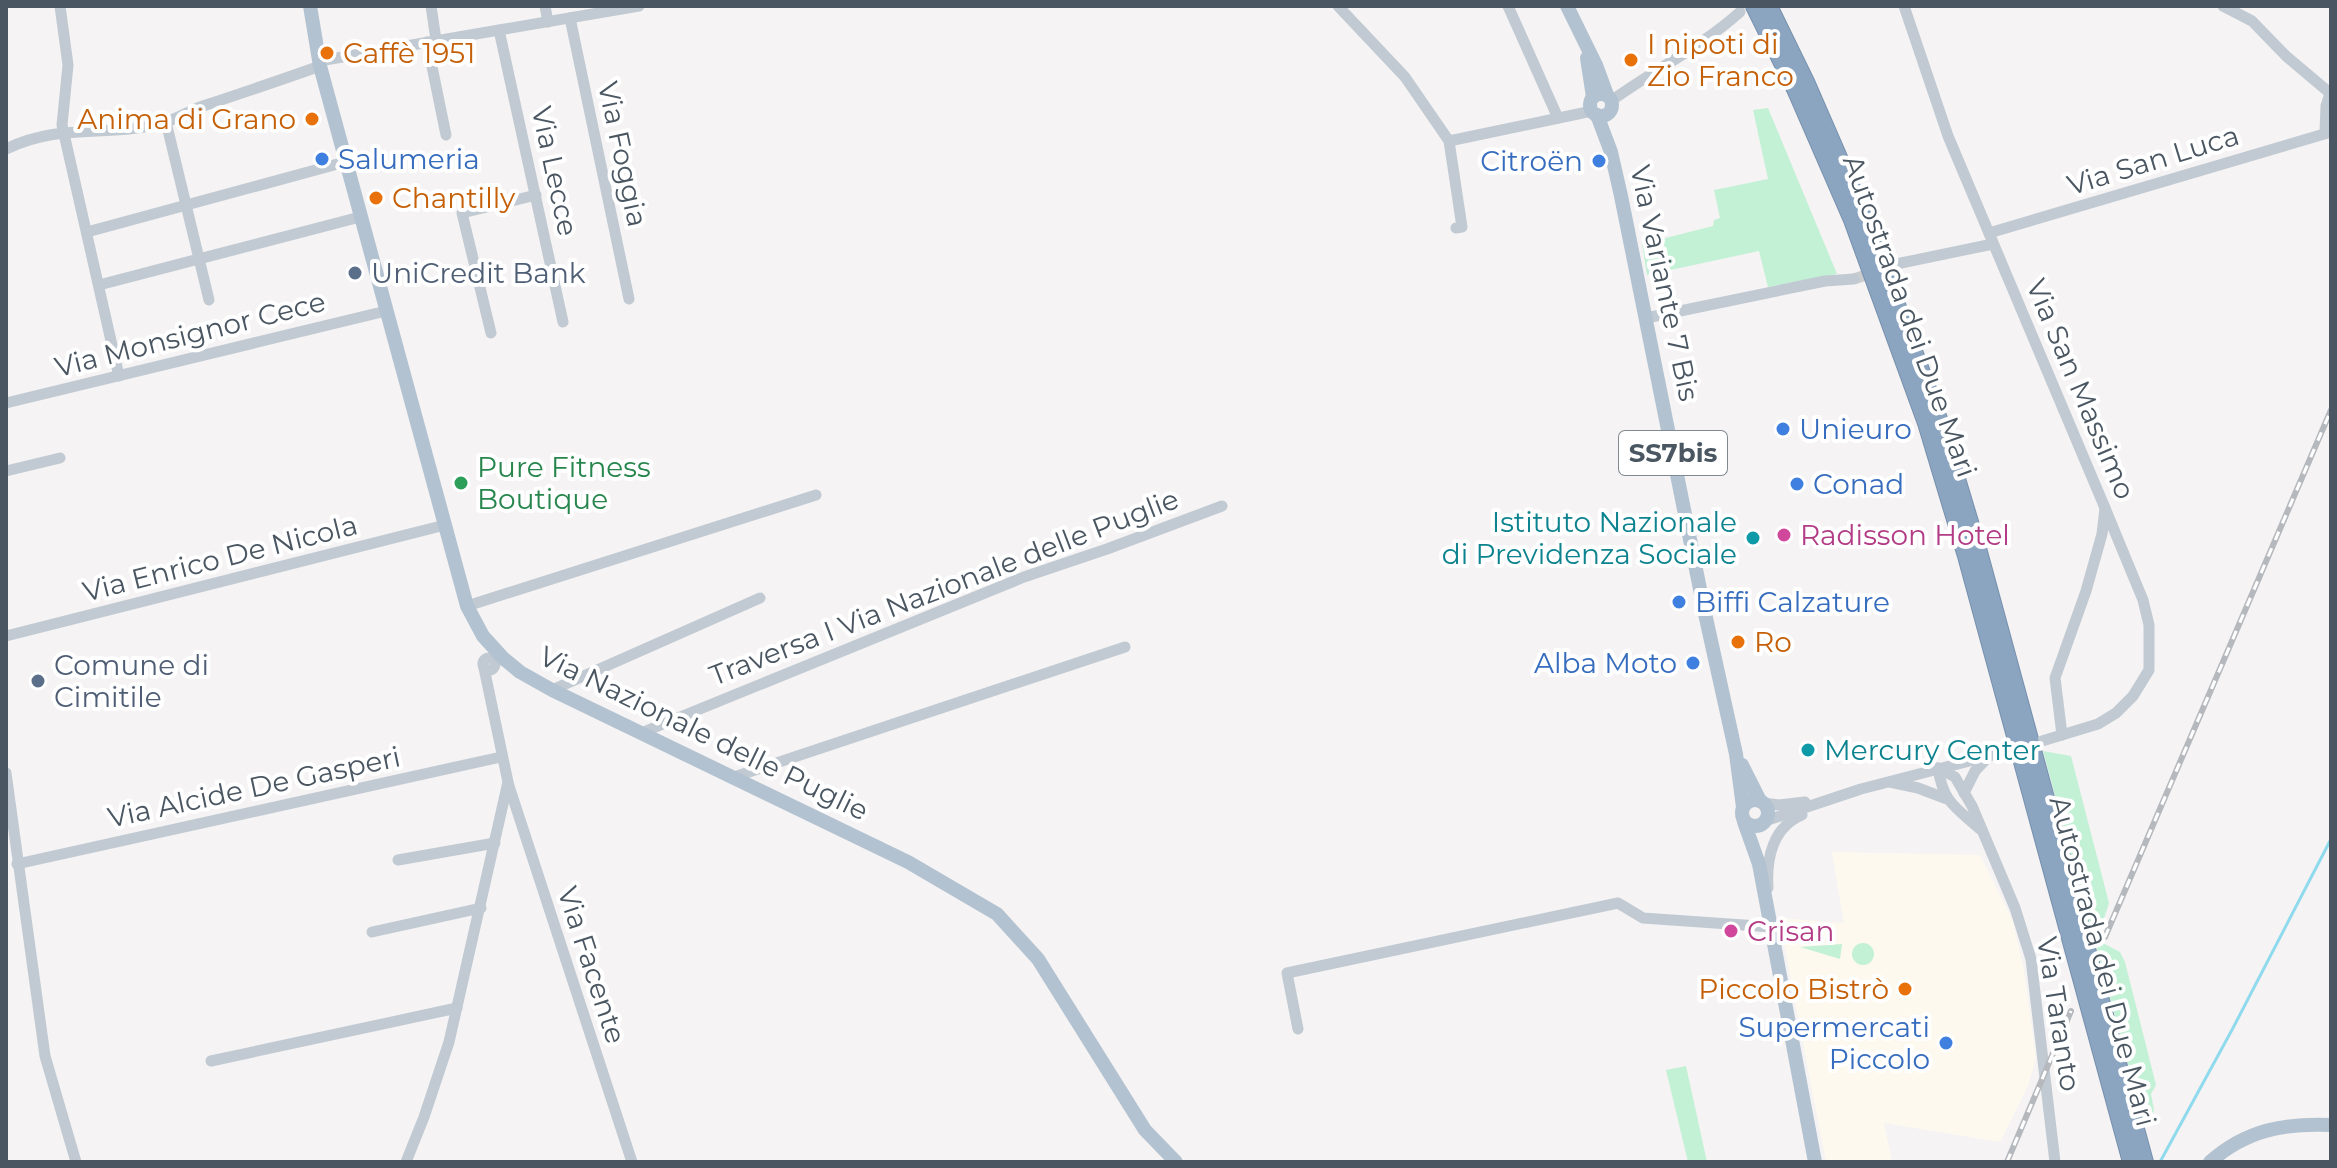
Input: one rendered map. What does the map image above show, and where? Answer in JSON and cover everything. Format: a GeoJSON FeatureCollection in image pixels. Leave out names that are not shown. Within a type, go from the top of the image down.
{"type":"FeatureCollection","features":[{"type":"Feature","properties":{"kind":"highway","name":"Autostrada dei Due Mari"},"geometry":{"type":"LineString","coordinates":[[1769,6],[1813,97],[1864,215],[1939,419],[1979,552],[2128,1125],[2131,1162]]}},
{"type":"Feature","properties":{"kind":"highway","name":"Autostrada dei Due Mari"},"geometry":{"type":"LineString","coordinates":[[1747,9],[1795,89],[1852,220],[1926,423],[2128,1125],[2145,1162]]}},
{"type":"Feature","properties":{"kind":"main road","name":"Via Nazionale delle Puglie"},"geometry":{"type":"LineString","coordinates":[[310,6],[319,64],[360,217],[467,606],[483,636],[514,667],[552,690],[908,862],[997,914],[1038,959],[1145,1130],[1176,1162]]}},
{"type":"Feature","properties":{"kind":"main road","name":"Via Variante 7 Bis"},"geometry":{"type":"LineString","coordinates":[[1567,6],[1584,38],[1602,105],[1736,754],[1744,814],[1759,864],[1772,927],[1815,1162]]}},
{"type":"Feature","properties":{"kind":"main road","name":"Via Variante 7 Bis"},"geometry":{"type":"LineString","coordinates":[[1736,754],[1762,802]]}},
{"type":"Feature","properties":{"kind":"main road"},"geometry":{"type":"LineString","coordinates":[[1762,802],[1752,800],[1744,814],[1752,826],[1765,822]]}},
{"type":"Feature","properties":{"kind":"main road","name":"SS7bis"},"geometry":{"type":"LineString","coordinates":[[1762,802],[1768,813],[1765,822]]}},
{"type":"Feature","properties":{"kind":"main road","name":"Via Variante 7 Bis"},"geometry":{"type":"LineString","coordinates":[[1759,864],[1765,822]]}},
{"type":"Feature","properties":{"kind":"main road"},"geometry":{"type":"LineString","coordinates":[[2210,1162],[2244,1137],[2269,1128],[2295,1124],[2331,1125]]}},
{"type":"Feature","properties":{"kind":"street"},"geometry":{"type":"LineString","coordinates":[[60,6],[68,65],[64,131],[119,376]]}},
{"type":"Feature","properties":{"kind":"street"},"geometry":{"type":"LineString","coordinates":[[431,6],[432,41],[446,135]]}},
{"type":"Feature","properties":{"kind":"street"},"geometry":{"type":"LineString","coordinates":[[545,6],[548,22]]}},
{"type":"Feature","properties":{"kind":"street"},"geometry":{"type":"LineString","coordinates":[[6,149],[29,138],[64,131],[128,130],[166,122],[319,64],[432,41],[639,6]]}},
{"type":"Feature","properties":{"kind":"street"},"geometry":{"type":"LineString","coordinates":[[1338,6],[1405,77],[1449,141],[1462,227],[1456,228]]}},
{"type":"Feature","properties":{"kind":"street"},"geometry":{"type":"LineString","coordinates":[[1508,6],[1558,118]]}},
{"type":"Feature","properties":{"kind":"street","name":"Via San Massimo"},"geometry":{"type":"LineString","coordinates":[[1904,6],[1948,136],[2143,600],[2149,625],[2149,670],[2133,696],[2116,713],[2098,724],[2042,741]]}},
{"type":"Feature","properties":{"kind":"street"},"geometry":{"type":"LineString","coordinates":[[2223,6],[2252,21],[2330,94],[2326,106],[2328,132]]}},
{"type":"Feature","properties":{"kind":"street"},"geometry":{"type":"LineString","coordinates":[[1449,141],[1558,118],[1602,105],[1695,49],[1747,9]]}},
{"type":"Feature","properties":{"kind":"street","name":"Via Foggia"},"geometry":{"type":"LineString","coordinates":[[570,18],[629,299]]}},
{"type":"Feature","properties":{"kind":"street","name":"Via Lecce"},"geometry":{"type":"LineString","coordinates":[[499,30],[563,322]]}},
{"type":"Feature","properties":{"kind":"street"},"geometry":{"type":"LineString","coordinates":[[166,122],[209,300]]}},
{"type":"Feature","properties":{"kind":"street","name":"Via San Luca"},"geometry":{"type":"LineString","coordinates":[[1901,263],[1991,238],[2328,132]]}},
{"type":"Feature","properties":{"kind":"street"},"geometry":{"type":"LineString","coordinates":[[87,232],[345,162]]}},
{"type":"Feature","properties":{"kind":"street"},"geometry":{"type":"LineString","coordinates":[[491,333],[462,213],[536,195]]}},
{"type":"Feature","properties":{"kind":"street"},"geometry":{"type":"LineString","coordinates":[[99,285],[360,217]]}},
{"type":"Feature","properties":{"kind":"street"},"geometry":{"type":"LineString","coordinates":[[1646,318],[1825,281],[1854,279]]}},
{"type":"Feature","properties":{"kind":"street","name":"Via Monsignor Cece"},"geometry":{"type":"LineString","coordinates":[[6,403],[386,311]]}},
{"type":"Feature","properties":{"kind":"street"},"geometry":{"type":"LineString","coordinates":[[6,471],[60,458]]}},
{"type":"Feature","properties":{"kind":"street"},"geometry":{"type":"LineString","coordinates":[[467,606],[816,495]]}},
{"type":"Feature","properties":{"kind":"street","name":"Traversa I Via Nazionale delle Puglie"},"geometry":{"type":"LineString","coordinates":[[641,733],[1010,582],[1222,506]]}},
{"type":"Feature","properties":{"kind":"street"},"geometry":{"type":"LineString","coordinates":[[2062,735],[2055,678],[2086,591],[2102,534],[2105,508]]}},
{"type":"Feature","properties":{"kind":"street","name":"Via Enrico De Nicola"},"geometry":{"type":"LineString","coordinates":[[6,636],[445,525]]}},
{"type":"Feature","properties":{"kind":"street"},"geometry":{"type":"LineString","coordinates":[[552,690],[760,598]]}},
{"type":"Feature","properties":{"kind":"street","name":"Via Facente"},"geometry":{"type":"LineString","coordinates":[[483,636],[501,757],[508,782],[632,1162]]}},
{"type":"Feature","properties":{"kind":"street"},"geometry":{"type":"LineString","coordinates":[[734,777],[1125,647]]}},
{"type":"Feature","properties":{"kind":"street"},"geometry":{"type":"LineString","coordinates":[[487,665],[514,667]]}},
{"type":"Feature","properties":{"kind":"street"},"geometry":{"type":"LineString","coordinates":[[1765,822],[1889,781],[2008,751]]}},
{"type":"Feature","properties":{"kind":"street"},"geometry":{"type":"LineString","coordinates":[[1964,793],[1975,771],[1990,755]]}},
{"type":"Feature","properties":{"kind":"street","name":"Via Alcide De Gasperi"},"geometry":{"type":"LineString","coordinates":[[17,864],[501,757]]}},
{"type":"Feature","properties":{"kind":"street"},"geometry":{"type":"LineString","coordinates":[[1938,768],[1941,787],[1947,799]]}},
{"type":"Feature","properties":{"kind":"street","name":"Via Taranto"},"geometry":{"type":"LineString","coordinates":[[1938,768],[1955,777],[1983,832],[2015,908],[2031,959],[2055,1162]]}},
{"type":"Feature","properties":{"kind":"street"},"geometry":{"type":"LineString","coordinates":[[6,773],[45,1056],[76,1162]]}},
{"type":"Feature","properties":{"kind":"street","name":"Via Taranto"},"geometry":{"type":"LineString","coordinates":[[1889,781],[1947,799],[1983,832]]}},
{"type":"Feature","properties":{"kind":"street"},"geometry":{"type":"LineString","coordinates":[[406,1162],[438,1078],[457,1008],[508,782]]}},
{"type":"Feature","properties":{"kind":"street"},"geometry":{"type":"LineString","coordinates":[[1762,802],[1779,805],[1837,797]]}},
{"type":"Feature","properties":{"kind":"street"},"geometry":{"type":"LineString","coordinates":[[1768,908],[1769,862],[1777,836],[1794,818],[1837,797]]}},
{"type":"Feature","properties":{"kind":"street"},"geometry":{"type":"LineString","coordinates":[[398,860],[495,843]]}},
{"type":"Feature","properties":{"kind":"street"},"geometry":{"type":"LineString","coordinates":[[1298,1029],[1287,973],[1618,903],[1643,918],[1772,927]]}},
{"type":"Feature","properties":{"kind":"street"},"geometry":{"type":"LineString","coordinates":[[372,932],[481,908]]}},
{"type":"Feature","properties":{"kind":"street"},"geometry":{"type":"LineString","coordinates":[[211,1061],[457,1008]]}},
{"type":"Feature","properties":{"kind":"shaded area"},"geometry":{"type":"Polygon","coordinates":[[[1832,852],[1980,855],[2012,919],[2024,970],[2036,1058],[2028,1086],[2000,1142],[1884,1123],[1892,1162],[1826,1162],[1779,918],[1844,923],[1832,852]]]}},
{"type":"Feature","properties":{"kind":"green space"},"geometry":{"type":"Polygon","coordinates":[[[1768,108],[1837,274],[1768,287],[1759,251],[1647,275],[1642,244],[1713,226],[1714,220],[1720,218],[1714,190],[1768,179],[1753,110],[1768,108]]]}},
{"type":"Feature","properties":{"kind":"green space"},"geometry":{"type":"Polygon","coordinates":[[[2043,751],[2071,756],[2109,903],[2097,940],[2120,952],[2125,962],[2156,1085],[2151,1094],[2154,1110],[2151,1117],[2143,1119],[2043,751]]]}},
{"type":"Feature","properties":{"kind":"green space"},"geometry":{"type":"Polygon","coordinates":[[[1859,943],[1867,943],[1874,954],[1867,965],[1859,965],[1852,958],[1852,950],[1859,943]]]}},
{"type":"Feature","properties":{"kind":"green space"},"geometry":{"type":"Polygon","coordinates":[[[1842,944],[1840,959],[1800,947],[1842,944]]]}},
{"type":"Feature","properties":{"kind":"green space"},"geometry":{"type":"Polygon","coordinates":[[[1686,1066],[1707,1162],[1688,1162],[1666,1070],[1686,1066]]]}},
{"type":"Feature","properties":{"kind":"waterway"},"geometry":{"type":"LineString","coordinates":[[2160,1162],[2331,839]]}},
{"type":"Feature","properties":{"kind":"tunnel"},"geometry":{"type":"LineString","coordinates":[[1854,279],[1901,263]]}},
{"type":"Feature","properties":{"kind":"railway"},"geometry":{"type":"LineString","coordinates":[[2105,937],[2331,410]]}},
{"type":"Feature","properties":{"kind":"railway"},"geometry":{"type":"LineString","coordinates":[[2007,1162],[2071,1011]]}},
{"type":"Feature","properties":{"kind":"place","name":"Caffè 1951"},"geometry":{"type":"Point","coordinates":[327,53]}},
{"type":"Feature","properties":{"kind":"place","name":"I nipoti di Zio Franco"},"geometry":{"type":"Point","coordinates":[1631,60]}},
{"type":"Feature","properties":{"kind":"place","name":"Anima di Grano"},"geometry":{"type":"Point","coordinates":[312,119]}},
{"type":"Feature","properties":{"kind":"place","name":"Salumeria"},"geometry":{"type":"Point","coordinates":[322,159]}},
{"type":"Feature","properties":{"kind":"place","name":"Citroën"},"geometry":{"type":"Point","coordinates":[1599,161]}},
{"type":"Feature","properties":{"kind":"place","name":"Chantilly"},"geometry":{"type":"Point","coordinates":[376,198]}},
{"type":"Feature","properties":{"kind":"place","name":"UniCredit Bank"},"geometry":{"type":"Point","coordinates":[355,273]}},
{"type":"Feature","properties":{"kind":"place","name":"Unieuro"},"geometry":{"type":"Point","coordinates":[1783,429]}},
{"type":"Feature","properties":{"kind":"place","name":"Pure Fitness Boutique"},"geometry":{"type":"Point","coordinates":[461,483]}},
{"type":"Feature","properties":{"kind":"place","name":"Conad"},"geometry":{"type":"Point","coordinates":[1797,484]}},
{"type":"Feature","properties":{"kind":"place","name":"Radisson Hotel"},"geometry":{"type":"Point","coordinates":[1784,535]}},
{"type":"Feature","properties":{"kind":"place","name":"Istituto Nazionale di Previdenza Sociale"},"geometry":{"type":"Point","coordinates":[1753,538]}},
{"type":"Feature","properties":{"kind":"place","name":"Biffi Calzature"},"geometry":{"type":"Point","coordinates":[1679,602]}},
{"type":"Feature","properties":{"kind":"place","name":"Ro"},"geometry":{"type":"Point","coordinates":[1738,642]}},
{"type":"Feature","properties":{"kind":"place","name":"Alba Moto"},"geometry":{"type":"Point","coordinates":[1693,663]}},
{"type":"Feature","properties":{"kind":"place","name":"Comune di Cimitile"},"geometry":{"type":"Point","coordinates":[38,681]}},
{"type":"Feature","properties":{"kind":"place","name":"Mercury Center"},"geometry":{"type":"Point","coordinates":[1808,750]}},
{"type":"Feature","properties":{"kind":"place","name":"Crisan"},"geometry":{"type":"Point","coordinates":[1731,931]}},
{"type":"Feature","properties":{"kind":"place","name":"Piccolo Bistrò"},"geometry":{"type":"Point","coordinates":[1905,989]}},
{"type":"Feature","properties":{"kind":"place","name":"Supermercati Piccolo"},"geometry":{"type":"Point","coordinates":[1946,1043]}}]}
